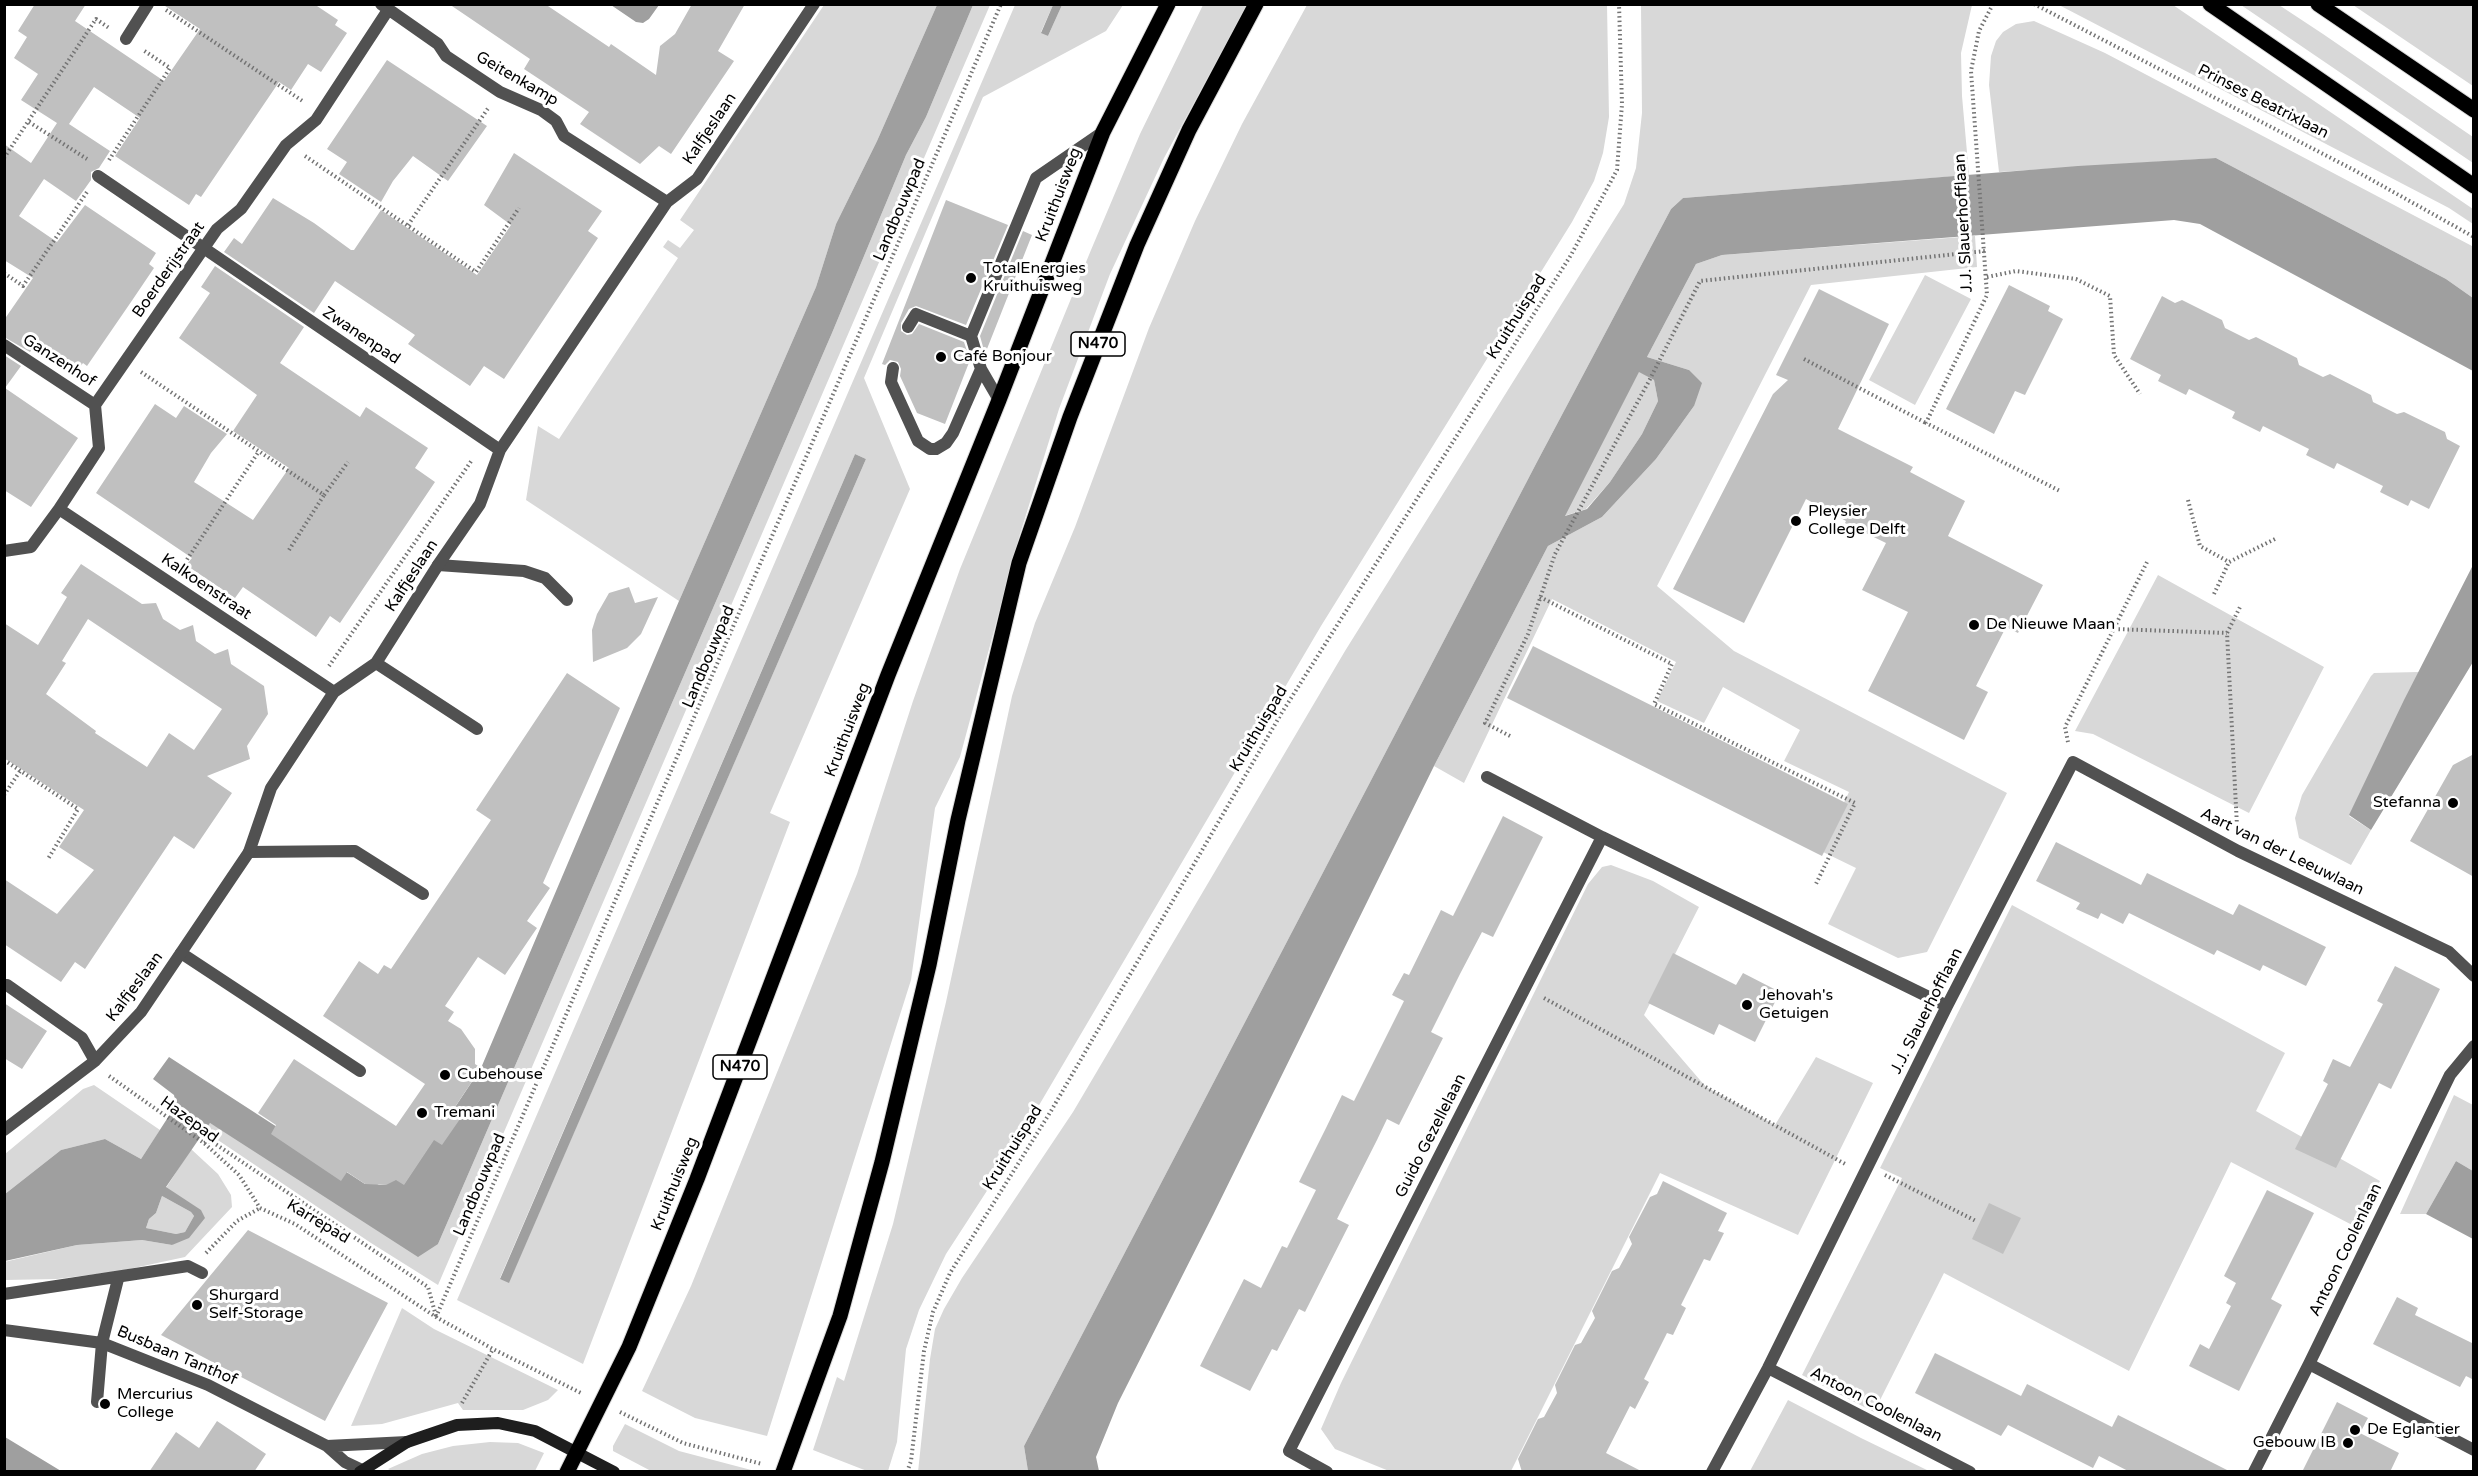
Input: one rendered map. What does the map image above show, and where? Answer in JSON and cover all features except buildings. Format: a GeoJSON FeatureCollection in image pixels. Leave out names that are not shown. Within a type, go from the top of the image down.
{"type":"FeatureCollection","features":[{"type":"Feature","properties":{"kind":"main road","name":"Kruithuisweg"},"geometry":{"type":"LineString","coordinates":[[567,1472],[629,1347],[697,1179],[888,675],[999,400],[1103,132],[1168,4]]}},
{"type":"Feature","properties":{"kind":"main road","name":"N470"},"geometry":{"type":"LineString","coordinates":[[783,1471],[840,1316],[882,1162],[929,965],[958,820],[1019,563],[1070,417],[1137,244],[1190,130],[1256,4]]}},
{"type":"Feature","properties":{"kind":"main road"},"geometry":{"type":"LineString","coordinates":[[2210,4],[2474,186]]}},
{"type":"Feature","properties":{"kind":"main road"},"geometry":{"type":"LineString","coordinates":[[2318,4],[2474,110]]}},
{"type":"Feature","properties":{"kind":"street"},"geometry":{"type":"LineString","coordinates":[[126,39],[148,4]]}},
{"type":"Feature","properties":{"kind":"street","name":"Kalfjeslaan"},"geometry":{"type":"LineString","coordinates":[[4,1130],[95,1061],[141,1011],[249,852],[271,788],[334,692],[376,663],[480,504],[500,450],[667,202],[697,179],[814,4]]}},
{"type":"Feature","properties":{"kind":"street","name":"Boerderijstraat"},"geometry":{"type":"LineString","coordinates":[[95,405],[217,229],[242,209],[287,144],[316,120],[384,7]]}},
{"type":"Feature","properties":{"kind":"street","name":"Geitenkamp"},"geometry":{"type":"LineString","coordinates":[[384,7],[438,44],[446,56],[500,92],[541,110],[556,121],[564,136],[667,202]]}},
{"type":"Feature","properties":{"kind":"street"},"geometry":{"type":"LineString","coordinates":[[999,400],[981,369],[971,336],[1036,178],[1103,132]]}},
{"type":"Feature","properties":{"kind":"street","name":"Zwanenpad"},"geometry":{"type":"LineString","coordinates":[[100,173],[203,248],[500,450]]}},
{"type":"Feature","properties":{"kind":"street"},"geometry":{"type":"LineString","coordinates":[[908,327],[916,314],[971,336]]}},
{"type":"Feature","properties":{"kind":"street","name":"Ganzenhof"},"geometry":{"type":"LineString","coordinates":[[4,345],[95,405]]}},
{"type":"Feature","properties":{"kind":"street"},"geometry":{"type":"LineString","coordinates":[[893,368],[891,382],[918,441],[930,449],[936,449],[946,443],[953,434],[981,369]]}},
{"type":"Feature","properties":{"kind":"street"},"geometry":{"type":"LineString","coordinates":[[4,551],[31,547],[99,447],[95,405]]}},
{"type":"Feature","properties":{"kind":"street","name":"Kalkoenstraat"},"geometry":{"type":"LineString","coordinates":[[59,509],[334,692]]}},
{"type":"Feature","properties":{"kind":"street"},"geometry":{"type":"LineString","coordinates":[[438,565],[524,571],[545,578],[567,600]]}},
{"type":"Feature","properties":{"kind":"street"},"geometry":{"type":"LineString","coordinates":[[376,663],[477,729]]}},
{"type":"Feature","properties":{"kind":"street","name":"Aart van der Leeuwlaan"},"geometry":{"type":"LineString","coordinates":[[2073,762],[2238,851],[2449,952],[2474,976]]}},
{"type":"Feature","properties":{"kind":"street","name":"J.J. Slauerhofflaan"},"geometry":{"type":"LineString","coordinates":[[1712,1472],[1768,1368],[1947,1006],[2073,762]]}},
{"type":"Feature","properties":{"kind":"street"},"geometry":{"type":"LineString","coordinates":[[1486,777],[1602,837],[1947,1006]]}},
{"type":"Feature","properties":{"kind":"street","name":"Guido Gezellelaan"},"geometry":{"type":"LineString","coordinates":[[1327,1472],[1289,1451],[1602,837]]}},
{"type":"Feature","properties":{"kind":"street"},"geometry":{"type":"LineString","coordinates":[[249,852],[355,851],[423,894]]}},
{"type":"Feature","properties":{"kind":"street"},"geometry":{"type":"LineString","coordinates":[[181,953],[360,1071]]}},
{"type":"Feature","properties":{"kind":"street"},"geometry":{"type":"LineString","coordinates":[[7,985],[82,1038],[95,1061]]}},
{"type":"Feature","properties":{"kind":"street","name":"Antoon Coolenlaan"},"geometry":{"type":"LineString","coordinates":[[2254,1472],[2450,1075],[2474,1046]]}},
{"type":"Feature","properties":{"kind":"street"},"geometry":{"type":"LineString","coordinates":[[4,1294],[118,1279],[188,1266],[202,1273]]}},
{"type":"Feature","properties":{"kind":"street"},"geometry":{"type":"LineString","coordinates":[[97,1402],[102,1342],[118,1279]]}},
{"type":"Feature","properties":{"kind":"street","name":"Busbaan Tanthof"},"geometry":{"type":"LineString","coordinates":[[4,1330],[102,1342],[208,1385],[327,1446],[345,1462],[363,1471]]}},
{"type":"Feature","properties":{"kind":"street"},"geometry":{"type":"LineString","coordinates":[[2309,1364],[2474,1450]]}},
{"type":"Feature","properties":{"kind":"street","name":"Antoon Coolenlaan"},"geometry":{"type":"LineString","coordinates":[[1768,1368],[1971,1472]]}},
{"type":"Feature","properties":{"kind":"street"},"geometry":{"type":"LineString","coordinates":[[363,1471],[407,1442],[457,1425],[498,1423],[535,1431],[614,1472]]}},
{"type":"Feature","properties":{"kind":"street"},"geometry":{"type":"LineString","coordinates":[[327,1446],[407,1442]]}},
{"type":"Feature","properties":{"kind":"path"},"geometry":{"type":"LineString","coordinates":[[158,4],[320,113]]}},
{"type":"Feature","properties":{"kind":"path","name":"Landbouwpad"},"geometry":{"type":"LineString","coordinates":[[436,1317],[1001,4]]}},
{"type":"Feature","properties":{"kind":"path","name":"Kruithuispad"},"geometry":{"type":"LineString","coordinates":[[907,1472],[911,1461],[924,1350],[933,1312],[950,1274],[1051,1111],[1281,714],[1571,255],[1617,170],[1622,104],[1618,4]]}},
{"type":"Feature","properties":{"kind":"path","name":"J.J. Slauerhofflaan"},"geometry":{"type":"LineString","coordinates":[[1926,423],[1987,295],[1971,71],[1979,31],[1993,4]]}},
{"type":"Feature","properties":{"kind":"path","name":"Prinses Beatrixlaan"},"geometry":{"type":"LineString","coordinates":[[2034,4],[2354,170],[2474,237]]}},
{"type":"Feature","properties":{"kind":"path"},"geometry":{"type":"LineString","coordinates":[[4,158],[96,19],[170,68],[23,286],[4,273]]}},
{"type":"Feature","properties":{"kind":"path"},"geometry":{"type":"LineString","coordinates":[[408,225],[500,92]]}},
{"type":"Feature","properties":{"kind":"path"},"geometry":{"type":"LineString","coordinates":[[29,122],[100,173]]}},
{"type":"Feature","properties":{"kind":"path"},"geometry":{"type":"LineString","coordinates":[[287,144],[476,272],[519,208]]}},
{"type":"Feature","properties":{"kind":"path"},"geometry":{"type":"LineString","coordinates":[[1510,736],[1485,723],[1528,634],[1555,554],[1649,381],[1700,281],[1985,250]]}},
{"type":"Feature","properties":{"kind":"path"},"geometry":{"type":"LineString","coordinates":[[1987,278],[2016,271],[2076,279],[2110,296],[2114,355],[2140,393]]}},
{"type":"Feature","properties":{"kind":"path"},"geometry":{"type":"LineString","coordinates":[[1804,359],[2060,491]]}},
{"type":"Feature","properties":{"kind":"path"},"geometry":{"type":"LineString","coordinates":[[125,361],[324,495]]}},
{"type":"Feature","properties":{"kind":"path"},"geometry":{"type":"LineString","coordinates":[[318,681],[486,440]]}},
{"type":"Feature","properties":{"kind":"path"},"geometry":{"type":"LineString","coordinates":[[171,583],[260,451]]}},
{"type":"Feature","properties":{"kind":"path"},"geometry":{"type":"LineString","coordinates":[[289,550],[348,462]]}},
{"type":"Feature","properties":{"kind":"path"},"geometry":{"type":"LineString","coordinates":[[2188,500],[2200,546],[2229,562]]}},
{"type":"Feature","properties":{"kind":"path"},"geometry":{"type":"LineString","coordinates":[[2214,594],[2229,562],[2277,538]]}},
{"type":"Feature","properties":{"kind":"path"},"geometry":{"type":"LineString","coordinates":[[2073,762],[2064,727],[2147,562]]}},
{"type":"Feature","properties":{"kind":"path"},"geometry":{"type":"LineString","coordinates":[[1540,597],[1672,664],[1654,704],[1855,803],[1815,886]]}},
{"type":"Feature","properties":{"kind":"path"},"geometry":{"type":"LineString","coordinates":[[2238,851],[2227,633],[2240,607]]}},
{"type":"Feature","properties":{"kind":"path"},"geometry":{"type":"LineString","coordinates":[[2114,629],[2227,633]]}},
{"type":"Feature","properties":{"kind":"path"},"geometry":{"type":"LineString","coordinates":[[4,760],[78,809],[48,859]]}},
{"type":"Feature","properties":{"kind":"path"},"geometry":{"type":"LineString","coordinates":[[4,795],[20,771]]}},
{"type":"Feature","properties":{"kind":"path"},"geometry":{"type":"LineString","coordinates":[[1525,988],[1866,1170],[1976,1221]]}},
{"type":"Feature","properties":{"kind":"path","name":"Hazepad"},"geometry":{"type":"LineString","coordinates":[[95,1061],[114,1081],[204,1143],[239,1175],[260,1208]]}},
{"type":"Feature","properties":{"kind":"path"},"geometry":{"type":"LineString","coordinates":[[204,1143],[211,1141],[428,1287],[436,1317]]}},
{"type":"Feature","properties":{"kind":"path","name":"Karrepad"},"geometry":{"type":"LineString","coordinates":[[188,1266],[213,1249],[237,1221],[260,1208],[295,1224],[436,1317],[601,1404],[683,1443],[783,1471]]}},
{"type":"Feature","properties":{"kind":"path"},"geometry":{"type":"LineString","coordinates":[[457,1425],[462,1402],[493,1349]]}},
{"type":"Feature","properties":{"kind":"shaded area"},"geometry":{"type":"Polygon","coordinates":[[[611,5],[659,5],[649,19],[643,23],[636,22],[611,5]]]}},
{"type":"Feature","properties":{"kind":"shaded area"},"geometry":{"type":"Polygon","coordinates":[[[824,5],[937,5],[877,141],[836,224],[816,287],[679,601],[526,500],[538,426],[559,439],[678,258],[663,247],[668,240],[680,248],[694,230],[680,220],[824,5]]]}},
{"type":"Feature","properties":{"kind":"shaded area"},"geometry":{"type":"Polygon","coordinates":[[[937,5],[973,5],[926,117],[906,155],[832,333],[438,1244],[418,1257],[210,1123],[166,1187],[201,1210],[205,1218],[189,1238],[172,1245],[142,1240],[77,1245],[5,1261],[5,1194],[61,1150],[105,1139],[141,1159],[176,1105],[174,1095],[153,1079],[169,1057],[365,1184],[369,1179],[379,1185],[385,1185],[394,1178],[404,1184],[481,1068],[679,601],[816,287],[836,224],[877,141],[937,5]],[[162,1196],[156,1213],[149,1219],[146,1228],[176,1234],[185,1232],[194,1216],[191,1212],[162,1196]]]}},
{"type":"Feature","properties":{"kind":"shaded area"},"geometry":{"type":"Polygon","coordinates":[[[973,5],[990,5],[438,1285],[371,1243],[203,1130],[210,1123],[438,1244],[832,333],[906,155],[926,117],[973,5]]]}},
{"type":"Feature","properties":{"kind":"shaded area"},"geometry":{"type":"Polygon","coordinates":[[[1015,5],[1053,5],[1041,32],[1048,36],[1062,5],[1123,5],[1106,31],[983,97],[864,378],[910,489],[770,813],[790,822],[583,1364],[457,1300],[1015,5]],[[855,454],[500,1278],[509,1282],[866,459],[855,454]]]}},
{"type":"Feature","properties":{"kind":"shaded area"},"geometry":{"type":"Polygon","coordinates":[[[1053,5],[1062,5],[1048,36],[1041,33],[1053,5]]]}},
{"type":"Feature","properties":{"kind":"shaded area"},"geometry":{"type":"Polygon","coordinates":[[[1203,5],[1247,5],[1164,158],[1110,274],[1059,409],[1020,534],[960,757],[935,808],[911,980],[767,1436],[695,1418],[642,1391],[691,1286],[857,874],[913,701],[960,569],[1140,134],[1203,5]]]}},
{"type":"Feature","properties":{"kind":"shaded area"},"geometry":{"type":"Polygon","coordinates":[[[1307,5],[1607,5],[1609,117],[1603,153],[1594,181],[1572,222],[1321,626],[1005,1163],[946,1254],[919,1310],[906,1349],[897,1442],[888,1471],[867,1471],[813,1450],[837,1377],[844,1381],[893,1224],[946,1002],[1012,696],[1035,623],[1075,527],[1149,328],[1195,221],[1242,124],[1307,5]]]}},
{"type":"Feature","properties":{"kind":"shaded area"},"geometry":{"type":"Polygon","coordinates":[[[1641,5],[1972,5],[1961,53],[1962,96],[1969,175],[1683,198],[1671,209],[1024,1446],[1028,1471],[918,1472],[930,1359],[935,1329],[944,1309],[962,1278],[1073,1112],[1345,651],[1624,204],[1636,168],[1642,113],[1641,5]]]}},
{"type":"Feature","properties":{"kind":"shaded area"},"geometry":{"type":"Polygon","coordinates":[[[2059,5],[2173,5],[2473,209],[2473,224],[2449,208],[2059,5]]]}},
{"type":"Feature","properties":{"kind":"shaded area"},"geometry":{"type":"Polygon","coordinates":[[[2241,5],[2279,5],[2323,34],[2473,137],[2473,163],[2241,5]]]}},
{"type":"Feature","properties":{"kind":"shaded area"},"geometry":{"type":"Polygon","coordinates":[[[2353,5],[2473,5],[2473,86],[2353,5]]]}},
{"type":"Feature","properties":{"kind":"shaded area"},"geometry":{"type":"Polygon","coordinates":[[[2034,21],[2105,53],[2472,246],[2473,298],[2446,279],[2216,158],[1999,172],[1989,85],[1991,56],[1996,41],[2003,32],[2016,24],[2034,21]]]}},
{"type":"Feature","properties":{"kind":"shaded area"},"geometry":{"type":"Polygon","coordinates":[[[2216,158],[2446,279],[2473,298],[2473,371],[2200,224],[2174,220],[1722,255],[1696,264],[1647,357],[1689,370],[1702,383],[1694,406],[1656,459],[1602,517],[1548,546],[1434,766],[1118,1403],[1096,1457],[1099,1471],[1028,1471],[1024,1446],[1671,209],[1683,198],[2078,166],[2216,158]],[[1639,372],[1565,516],[1587,509],[1610,482],[1642,434],[1658,401],[1654,380],[1639,372]]]}},
{"type":"Feature","properties":{"kind":"shaded area"},"geometry":{"type":"Polygon","coordinates":[[[1975,236],[1977,267],[1811,285],[1657,586],[1734,651],[2007,793],[1927,952],[1898,958],[1828,924],[1856,868],[1821,851],[1849,792],[1784,761],[1800,730],[1723,687],[1704,723],[1657,701],[1676,662],[1552,599],[1464,783],[1434,766],[1548,546],[1602,517],[1656,459],[1694,406],[1689,370],[1647,357],[1696,264],[1722,255],[1975,236]]]}},
{"type":"Feature","properties":{"kind":"shaded area"},"geometry":{"type":"Polygon","coordinates":[[[1925,275],[1971,299],[1915,405],[1869,380],[1925,275]]]}},
{"type":"Feature","properties":{"kind":"shaded area"},"geometry":{"type":"Polygon","coordinates":[[[1639,371],[1654,380],[1658,401],[1642,434],[1610,482],[1586,509],[1564,516],[1639,371]]]}},
{"type":"Feature","properties":{"kind":"shaded area"},"geometry":{"type":"Polygon","coordinates":[[[855,454],[866,459],[509,1283],[500,1279],[855,454]]]}},
{"type":"Feature","properties":{"kind":"shaded area"},"geometry":{"type":"Polygon","coordinates":[[[2473,565],[2473,662],[2371,830],[2349,815],[2404,700],[2473,565]]]}},
{"type":"Feature","properties":{"kind":"shaded area"},"geometry":{"type":"Polygon","coordinates":[[[2158,575],[2324,667],[2249,813],[2093,734],[2075,731],[2158,575]]]}},
{"type":"Feature","properties":{"kind":"shaded area"},"geometry":{"type":"Polygon","coordinates":[[[2419,672],[2349,816],[2371,830],[2351,865],[2299,838],[2295,818],[2302,795],[2371,676],[2374,673],[2419,672]]]}},
{"type":"Feature","properties":{"kind":"shaded area"},"geometry":{"type":"Polygon","coordinates":[[[1611,865],[1653,881],[1699,907],[1644,1015],[1706,1087],[1775,1125],[1816,1057],[1873,1083],[1798,1235],[1660,1173],[1511,1471],[1389,1471],[1335,1449],[1321,1429],[1341,1383],[1588,884],[1602,867],[1611,865]]]}},
{"type":"Feature","properties":{"kind":"shaded area"},"geometry":{"type":"Polygon","coordinates":[[[2012,905],[2285,1053],[2256,1111],[2380,1181],[2356,1227],[2231,1162],[2129,1371],[1944,1273],[1874,1412],[1802,1375],[1902,1178],[1880,1168],[2012,905]]]}},
{"type":"Feature","properties":{"kind":"shaded area"},"geometry":{"type":"Polygon","coordinates":[[[94,1085],[160,1130],[141,1159],[105,1139],[61,1150],[5,1194],[5,1154],[83,1089],[94,1085]]]}},
{"type":"Feature","properties":{"kind":"shaded area"},"geometry":{"type":"Polygon","coordinates":[[[2454,1095],[2473,1105],[2473,1171],[2456,1161],[2426,1214],[2400,1214],[2454,1095]]]}},
{"type":"Feature","properties":{"kind":"shaded area"},"geometry":{"type":"Polygon","coordinates":[[[191,1149],[218,1174],[231,1195],[232,1207],[185,1257],[120,1271],[57,1279],[5,1280],[4,1262],[77,1245],[142,1240],[172,1245],[204,1218],[201,1211],[166,1188],[191,1149]]]}},
{"type":"Feature","properties":{"kind":"shaded area"},"geometry":{"type":"Polygon","coordinates":[[[2456,1161],[2473,1171],[2473,1239],[2426,1214],[2456,1161]]]}},
{"type":"Feature","properties":{"kind":"shaded area"},"geometry":{"type":"Polygon","coordinates":[[[162,1196],[191,1212],[194,1216],[185,1232],[176,1234],[146,1228],[149,1219],[156,1213],[162,1196]]]}},
{"type":"Feature","properties":{"kind":"shaded area"},"geometry":{"type":"Polygon","coordinates":[[[402,1308],[434,1329],[558,1390],[548,1400],[523,1410],[463,1410],[458,1403],[382,1424],[351,1426],[402,1308]]]}},
{"type":"Feature","properties":{"kind":"shaded area"},"geometry":{"type":"Polygon","coordinates":[[[1788,1400],[1861,1438],[1929,1471],[1750,1471],[1788,1400]]]}},
{"type":"Feature","properties":{"kind":"shaded area"},"geometry":{"type":"Polygon","coordinates":[[[625,1424],[679,1451],[755,1471],[651,1471],[613,1451],[613,1446],[625,1424]]]}},
{"type":"Feature","properties":{"kind":"shaded area"},"geometry":{"type":"Polygon","coordinates":[[[5,1437],[61,1471],[5,1471],[5,1437]]]}},
{"type":"Feature","properties":{"kind":"shaded area"},"geometry":{"type":"Polygon","coordinates":[[[490,1442],[518,1443],[544,1453],[535,1471],[393,1472],[388,1469],[422,1454],[453,1446],[490,1442]]]}},
{"type":"Feature","properties":{"kind":"place","name":"TotalEnergies Kruithuisweg"},"geometry":{"type":"Point","coordinates":[971,278]}},
{"type":"Feature","properties":{"kind":"place","name":"Café Bonjour"},"geometry":{"type":"Point","coordinates":[941,357]}},
{"type":"Feature","properties":{"kind":"place","name":"Pleysier College Delft"},"geometry":{"type":"Point","coordinates":[1796,521]}},
{"type":"Feature","properties":{"kind":"place","name":"De Nieuwe Maan"},"geometry":{"type":"Point","coordinates":[1974,625]}},
{"type":"Feature","properties":{"kind":"place","name":"Stefanna"},"geometry":{"type":"Point","coordinates":[2453,803]}},
{"type":"Feature","properties":{"kind":"place","name":"Jehovah's Getuigen"},"geometry":{"type":"Point","coordinates":[1747,1005]}},
{"type":"Feature","properties":{"kind":"place","name":"Cubehouse"},"geometry":{"type":"Point","coordinates":[445,1075]}},
{"type":"Feature","properties":{"kind":"place","name":"Tremani"},"geometry":{"type":"Point","coordinates":[422,1113]}},
{"type":"Feature","properties":{"kind":"place","name":"Shurgard Self-Storage"},"geometry":{"type":"Point","coordinates":[197,1305]}},
{"type":"Feature","properties":{"kind":"place","name":"Mercurius College"},"geometry":{"type":"Point","coordinates":[105,1404]}},
{"type":"Feature","properties":{"kind":"place","name":"De Eglantier"},"geometry":{"type":"Point","coordinates":[2355,1430]}},
{"type":"Feature","properties":{"kind":"place","name":"Gebouw IB"},"geometry":{"type":"Point","coordinates":[2348,1443]}}]}
